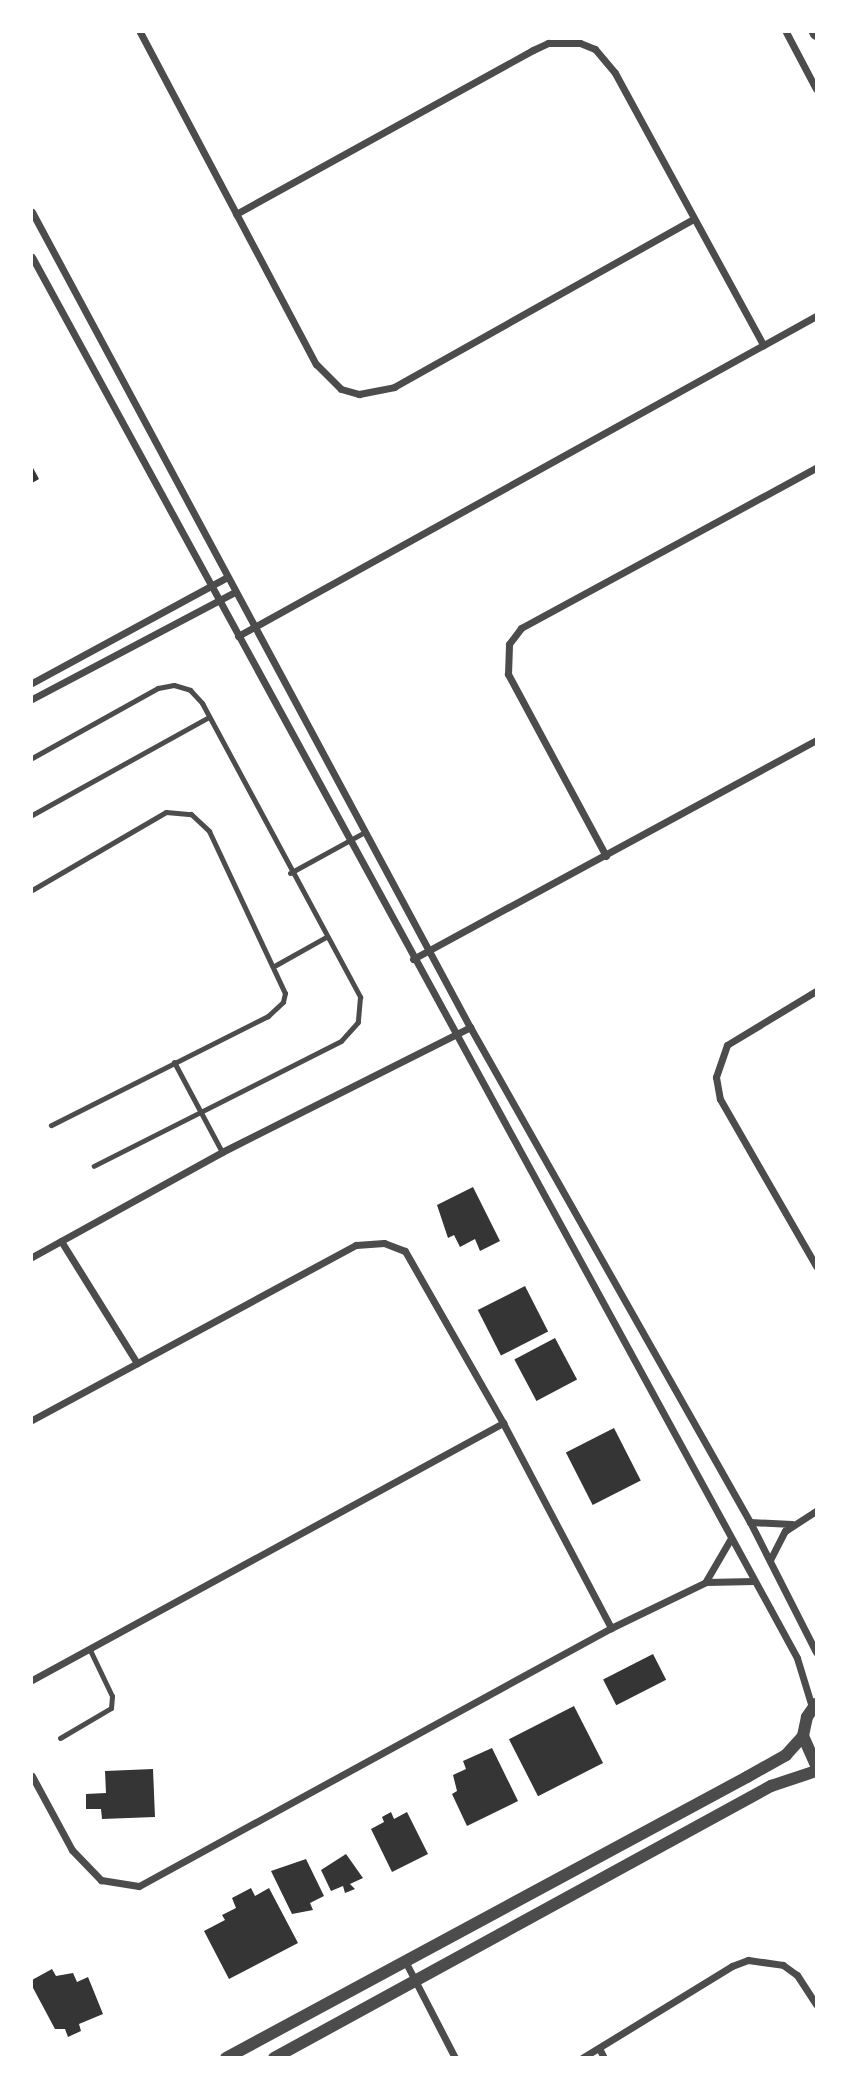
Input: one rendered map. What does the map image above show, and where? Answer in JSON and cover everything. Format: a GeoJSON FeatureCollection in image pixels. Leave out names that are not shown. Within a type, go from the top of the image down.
{"type":"FeatureCollection","features":[{"type":"Feature","properties":{"kind":"street"},"geometry":{"type":"LineString","coordinates":[[140,32],[316,364],[341,389],[359,394],[394,387],[693,219]]}},
{"type":"Feature","properties":{"kind":"street"},"geometry":{"type":"LineString","coordinates":[[786,32],[817,89]]}},
{"type":"Feature","properties":{"kind":"street"},"geometry":{"type":"LineString","coordinates":[[236,214],[533,50],[564,40],[594,49],[607,59],[763,345]]}},
{"type":"Feature","properties":{"kind":"street"},"geometry":{"type":"LineString","coordinates":[[32,212],[470,1027],[750,1522],[817,1652]]}},
{"type":"Feature","properties":{"kind":"street"},"geometry":{"type":"LineString","coordinates":[[32,257],[800,1666],[814,1706],[803,1736],[786,1755],[226,2057]]}},
{"type":"Feature","properties":{"kind":"street"},"geometry":{"type":"LineString","coordinates":[[238,636],[817,316]]}},
{"type":"Feature","properties":{"kind":"street"},"geometry":{"type":"LineString","coordinates":[[606,856],[512,684],[506,664],[509,644],[521,628],[817,468]]}},
{"type":"Feature","properties":{"kind":"street"},"geometry":{"type":"LineString","coordinates":[[32,683],[227,577]]}},
{"type":"Feature","properties":{"kind":"street"},"geometry":{"type":"LineString","coordinates":[[32,699],[235,592]]}},
{"type":"Feature","properties":{"kind":"street"},"geometry":{"type":"LineString","coordinates":[[413,959],[817,740]]}},
{"type":"Feature","properties":{"kind":"street"},"geometry":{"type":"LineString","coordinates":[[817,990],[727,1045],[716,1077],[726,1109],[817,1266]]}},
{"type":"Feature","properties":{"kind":"street"},"geometry":{"type":"LineString","coordinates":[[32,1257],[222,1152],[470,1027]]}},
{"type":"Feature","properties":{"kind":"street"},"geometry":{"type":"LineString","coordinates":[[61,1241],[137,1363]]}},
{"type":"Feature","properties":{"kind":"street"},"geometry":{"type":"LineString","coordinates":[[32,1420],[356,1245],[384,1243],[405,1251],[503,1423],[611,1628]]}},
{"type":"Feature","properties":{"kind":"street"},"geometry":{"type":"LineString","coordinates":[[32,1680],[503,1423]]}},
{"type":"Feature","properties":{"kind":"street"},"geometry":{"type":"LineString","coordinates":[[770,1560],[778,1539],[793,1524],[817,1511]]}},
{"type":"Feature","properties":{"kind":"street"},"geometry":{"type":"LineString","coordinates":[[750,1522],[793,1524]]}},
{"type":"Feature","properties":{"kind":"street"},"geometry":{"type":"LineString","coordinates":[[706,1582],[730,1540]]}},
{"type":"Feature","properties":{"kind":"street"},"geometry":{"type":"LineString","coordinates":[[32,1776],[72,1850],[101,1880],[139,1886],[611,1628],[706,1582],[754,1581]]}},
{"type":"Feature","properties":{"kind":"street"},"geometry":{"type":"LineString","coordinates":[[803,1736],[817,1765]]}},
{"type":"Feature","properties":{"kind":"street"},"geometry":{"type":"LineString","coordinates":[[274,2057],[771,1786],[817,1771]]}},
{"type":"Feature","properties":{"kind":"street"},"geometry":{"type":"LineString","coordinates":[[404,1959],[455,2057]]}},
{"type":"Feature","properties":{"kind":"street"},"geometry":{"type":"LineString","coordinates":[[582,2057],[732,1966],[748,1960],[783,1965],[797,1975],[817,2004]]}},
{"type":"Feature","properties":{"kind":"street"},"geometry":{"type":"LineString","coordinates":[[599,2048],[604,2057]]}},
{"type":"Feature","properties":{"kind":"lane"},"geometry":{"type":"LineString","coordinates":[[32,758],[166,685],[190,690],[209,717],[290,873],[360,997],[358,1022],[351,1033],[94,1166]]}},
{"type":"Feature","properties":{"kind":"lane"},"geometry":{"type":"LineString","coordinates":[[32,815],[209,717]]}},
{"type":"Feature","properties":{"kind":"lane"},"geometry":{"type":"LineString","coordinates":[[32,891],[166,812],[191,814],[209,831],[276,965],[285,993],[276,1011],[51,1125]]}},
{"type":"Feature","properties":{"kind":"lane"},"geometry":{"type":"LineString","coordinates":[[290,873],[365,832]]}},
{"type":"Feature","properties":{"kind":"lane"},"geometry":{"type":"LineString","coordinates":[[276,965],[326,937]]}},
{"type":"Feature","properties":{"kind":"lane"},"geometry":{"type":"LineString","coordinates":[[174,1062],[222,1152]]}},
{"type":"Feature","properties":{"kind":"lane"},"geometry":{"type":"LineString","coordinates":[[60,1738],[111,1708],[112,1696],[89,1648]]}},
{"type":"Feature","properties":{"kind":"building"},"geometry":{"type":"Polygon","coordinates":[[[32,466],[39,479],[32,483],[32,466]]]}},
{"type":"Feature","properties":{"kind":"building"},"geometry":{"type":"Polygon","coordinates":[[[473,1187],[500,1241],[480,1251],[475,1239],[460,1247],[454,1235],[448,1238],[437,1205],[473,1187]]]}},
{"type":"Feature","properties":{"kind":"building"},"geometry":{"type":"Polygon","coordinates":[[[525,1286],[548,1331],[501,1356],[478,1310],[525,1286]]]}},
{"type":"Feature","properties":{"kind":"building"},"geometry":{"type":"Polygon","coordinates":[[[555,1338],[577,1379],[536,1401],[514,1360],[555,1338]]]}},
{"type":"Feature","properties":{"kind":"building"},"geometry":{"type":"Polygon","coordinates":[[[614,1428],[641,1481],[593,1505],[566,1453],[614,1428]]]}},
{"type":"Feature","properties":{"kind":"building"},"geometry":{"type":"Polygon","coordinates":[[[653,1654],[666,1680],[616,1705],[603,1679],[653,1654]]]}},
{"type":"Feature","properties":{"kind":"building"},"geometry":{"type":"Polygon","coordinates":[[[574,1706],[603,1763],[538,1796],[509,1739],[574,1706]]]}},
{"type":"Feature","properties":{"kind":"building"},"geometry":{"type":"Polygon","coordinates":[[[492,1748],[518,1801],[467,1826],[452,1794],[457,1791],[453,1775],[466,1769],[463,1761],[492,1748]]]}},
{"type":"Feature","properties":{"kind":"building"},"geometry":{"type":"Polygon","coordinates":[[[153,1769],[155,1817],[102,1819],[101,1809],[86,1809],[86,1794],[106,1793],[105,1771],[153,1769]]]}},
{"type":"Feature","properties":{"kind":"building"},"geometry":{"type":"Polygon","coordinates":[[[391,1812],[394,1819],[407,1812],[428,1854],[392,1872],[371,1829],[384,1822],[382,1817],[391,1812]]]}},
{"type":"Feature","properties":{"kind":"building"},"geometry":{"type":"Polygon","coordinates":[[[346,1854],[363,1878],[350,1884],[355,1889],[345,1893],[343,1886],[331,1891],[321,1870],[346,1854]]]}},
{"type":"Feature","properties":{"kind":"building"},"geometry":{"type":"Polygon","coordinates":[[[306,1859],[324,1896],[310,1903],[313,1910],[292,1914],[271,1871],[306,1859]]]}},
{"type":"Feature","properties":{"kind":"building"},"geometry":{"type":"Polygon","coordinates":[[[251,1888],[255,1896],[269,1888],[298,1943],[229,1979],[204,1931],[225,1920],[222,1915],[236,1908],[232,1898],[251,1888]]]}},
{"type":"Feature","properties":{"kind":"building"},"geometry":{"type":"Polygon","coordinates":[[[52,1969],[56,1976],[73,1973],[77,1982],[88,1977],[103,2014],[79,2024],[81,2031],[68,2037],[65,2029],[55,2029],[32,1986],[32,1980],[52,1969]]]}}]}
